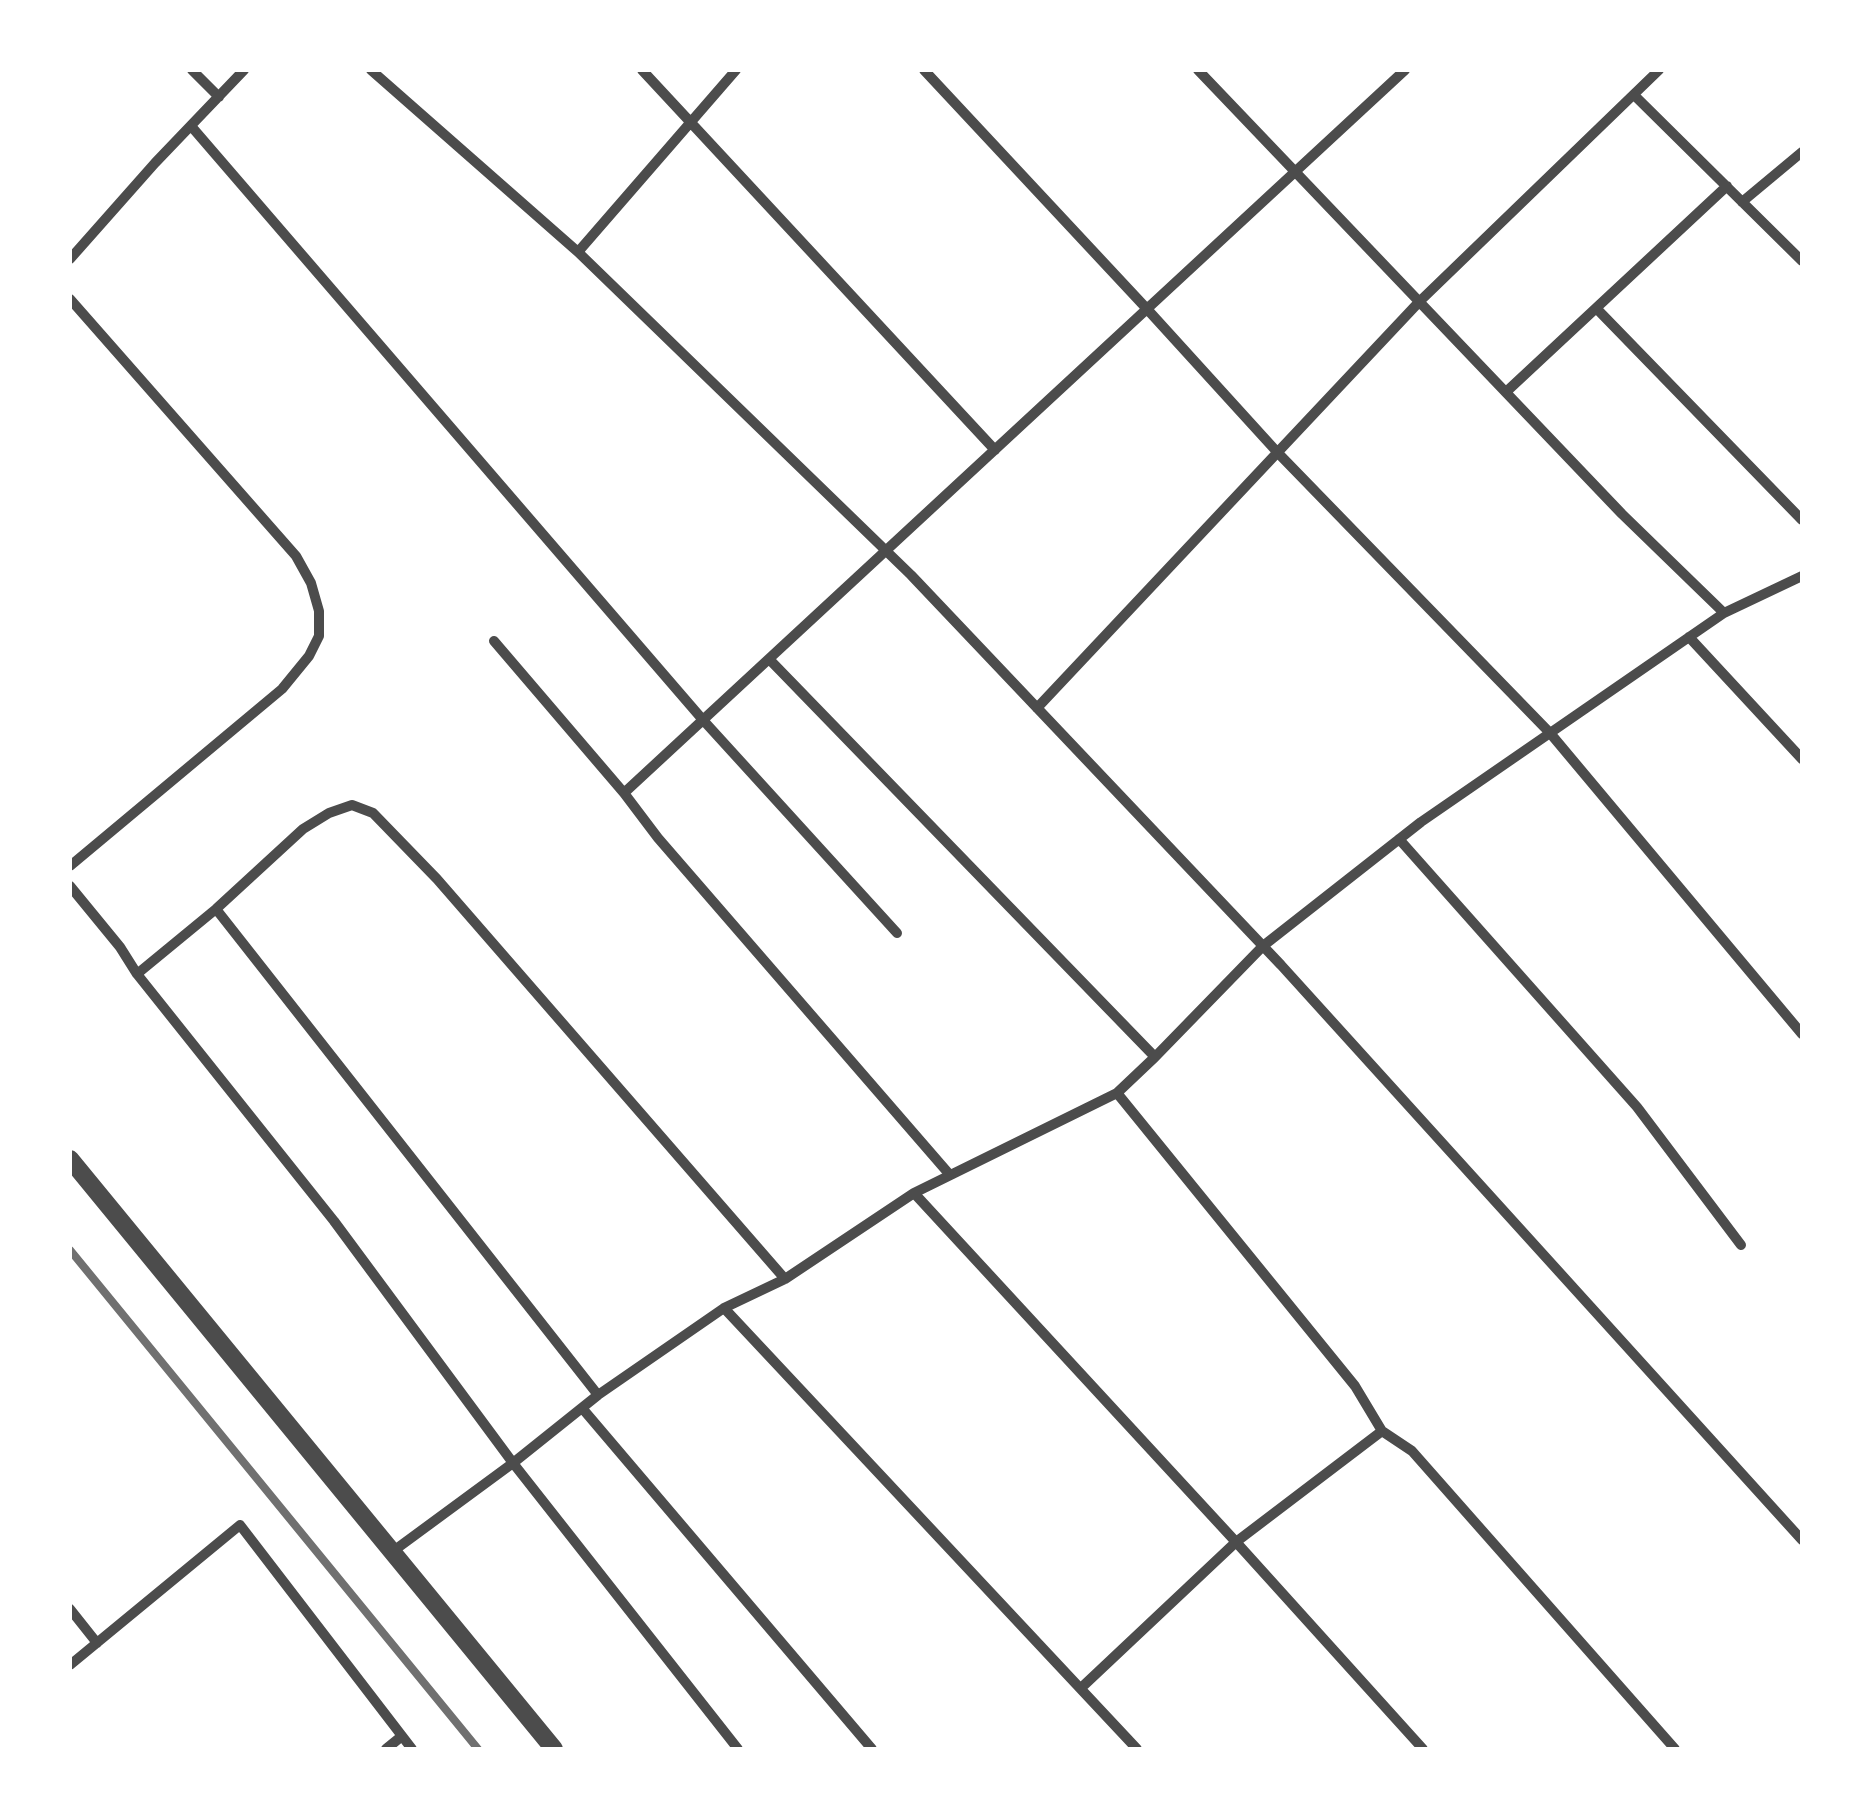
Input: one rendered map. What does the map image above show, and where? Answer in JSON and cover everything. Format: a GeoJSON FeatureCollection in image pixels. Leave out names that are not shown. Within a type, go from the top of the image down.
{"type":"FeatureCollection","features":[{"type":"Feature","properties":{"kind":"street"},"geometry":{"type":"LineString","coordinates":[[192,70],[219,97]]}},
{"type":"Feature","properties":{"kind":"street"},"geometry":{"type":"LineString","coordinates":[[70,259],[244,70]]}},
{"type":"Feature","properties":{"kind":"street"},"geometry":{"type":"LineString","coordinates":[[371,70],[578,252],[886,551],[1263,946],[1802,1540]]}},
{"type":"Feature","properties":{"kind":"street"},"geometry":{"type":"LineString","coordinates":[[642,70],[995,450]]}},
{"type":"Feature","properties":{"kind":"street"},"geometry":{"type":"LineString","coordinates":[[578,252],[736,70]]}},
{"type":"Feature","properties":{"kind":"street"},"geometry":{"type":"LineString","coordinates":[[924,70],[1278,453],[1550,733],[1802,1034]]}},
{"type":"Feature","properties":{"kind":"street"},"geometry":{"type":"LineString","coordinates":[[1198,70],[1622,514],[1724,614]]}},
{"type":"Feature","properties":{"kind":"street"},"geometry":{"type":"LineString","coordinates":[[624,794],[1405,70]]}},
{"type":"Feature","properties":{"kind":"street"},"geometry":{"type":"LineString","coordinates":[[1037,708],[1419,302],[1659,70]]}},
{"type":"Feature","properties":{"kind":"street"},"geometry":{"type":"LineString","coordinates":[[1634,94],[1802,261]]}},
{"type":"Feature","properties":{"kind":"street"},"geometry":{"type":"LineString","coordinates":[[190,126],[703,720],[897,934]]}},
{"type":"Feature","properties":{"kind":"street"},"geometry":{"type":"LineString","coordinates":[[1742,202],[1802,152]]}},
{"type":"Feature","properties":{"kind":"street"},"geometry":{"type":"LineString","coordinates":[[1506,392],[1727,186]]}},
{"type":"Feature","properties":{"kind":"street"},"geometry":{"type":"LineString","coordinates":[[70,298],[296,556],[319,611],[319,636],[309,656],[282,688],[70,866]]}},
{"type":"Feature","properties":{"kind":"street"},"geometry":{"type":"LineString","coordinates":[[1596,308],[1802,520]]}},
{"type":"Feature","properties":{"kind":"street"},"geometry":{"type":"LineString","coordinates":[[392,1552],[598,1395],[724,1308],[785,1279],[914,1193],[1116,1093],[1263,946],[1398,840],[1724,614],[1802,576]]}},
{"type":"Feature","properties":{"kind":"street"},"geometry":{"type":"LineString","coordinates":[[1689,638],[1802,759]]}},
{"type":"Feature","properties":{"kind":"street"},"geometry":{"type":"LineString","coordinates":[[494,641],[950,1176]]}},
{"type":"Feature","properties":{"kind":"street"},"geometry":{"type":"LineString","coordinates":[[768,659],[1156,1057]]}},
{"type":"Feature","properties":{"kind":"street"},"geometry":{"type":"LineString","coordinates":[[136,974],[216,909],[288,842],[329,813],[352,805],[372,813],[438,879],[785,1279]]}},
{"type":"Feature","properties":{"kind":"street"},"geometry":{"type":"LineString","coordinates":[[1398,840],[1636,1107],[1741,1245]]}},
{"type":"Feature","properties":{"kind":"street"},"geometry":{"type":"LineString","coordinates":[[70,886],[334,1221],[513,1463],[738,1749]]}},
{"type":"Feature","properties":{"kind":"street"},"geometry":{"type":"LineString","coordinates":[[216,909],[598,1395]]}},
{"type":"Feature","properties":{"kind":"street"},"geometry":{"type":"LineString","coordinates":[[1116,1093],[1356,1386],[1382,1431],[1412,1451],[1675,1749]]}},
{"type":"Feature","properties":{"kind":"street"},"geometry":{"type":"LineString","coordinates":[[70,1160],[554,1749]]}},
{"type":"Feature","properties":{"kind":"street"},"geometry":{"type":"LineString","coordinates":[[914,1193],[1423,1749]]}},
{"type":"Feature","properties":{"kind":"street"},"geometry":{"type":"LineString","coordinates":[[724,1308],[1137,1749]]}},
{"type":"Feature","properties":{"kind":"street"},"geometry":{"type":"LineString","coordinates":[[582,1408],[872,1749]]}},
{"type":"Feature","properties":{"kind":"street"},"geometry":{"type":"LineString","coordinates":[[1081,1688],[1236,1542],[1382,1431]]}},
{"type":"Feature","properties":{"kind":"street"},"geometry":{"type":"LineString","coordinates":[[70,1666],[240,1525],[412,1749]]}},
{"type":"Feature","properties":{"kind":"street"},"geometry":{"type":"LineString","coordinates":[[70,1609],[97,1643]]}},
{"type":"Feature","properties":{"kind":"street"},"geometry":{"type":"LineString","coordinates":[[386,1749],[402,1736]]}},
{"type":"Feature","properties":{"kind":"railway"},"geometry":{"type":"LineString","coordinates":[[70,1250],[478,1749]]}}]}
